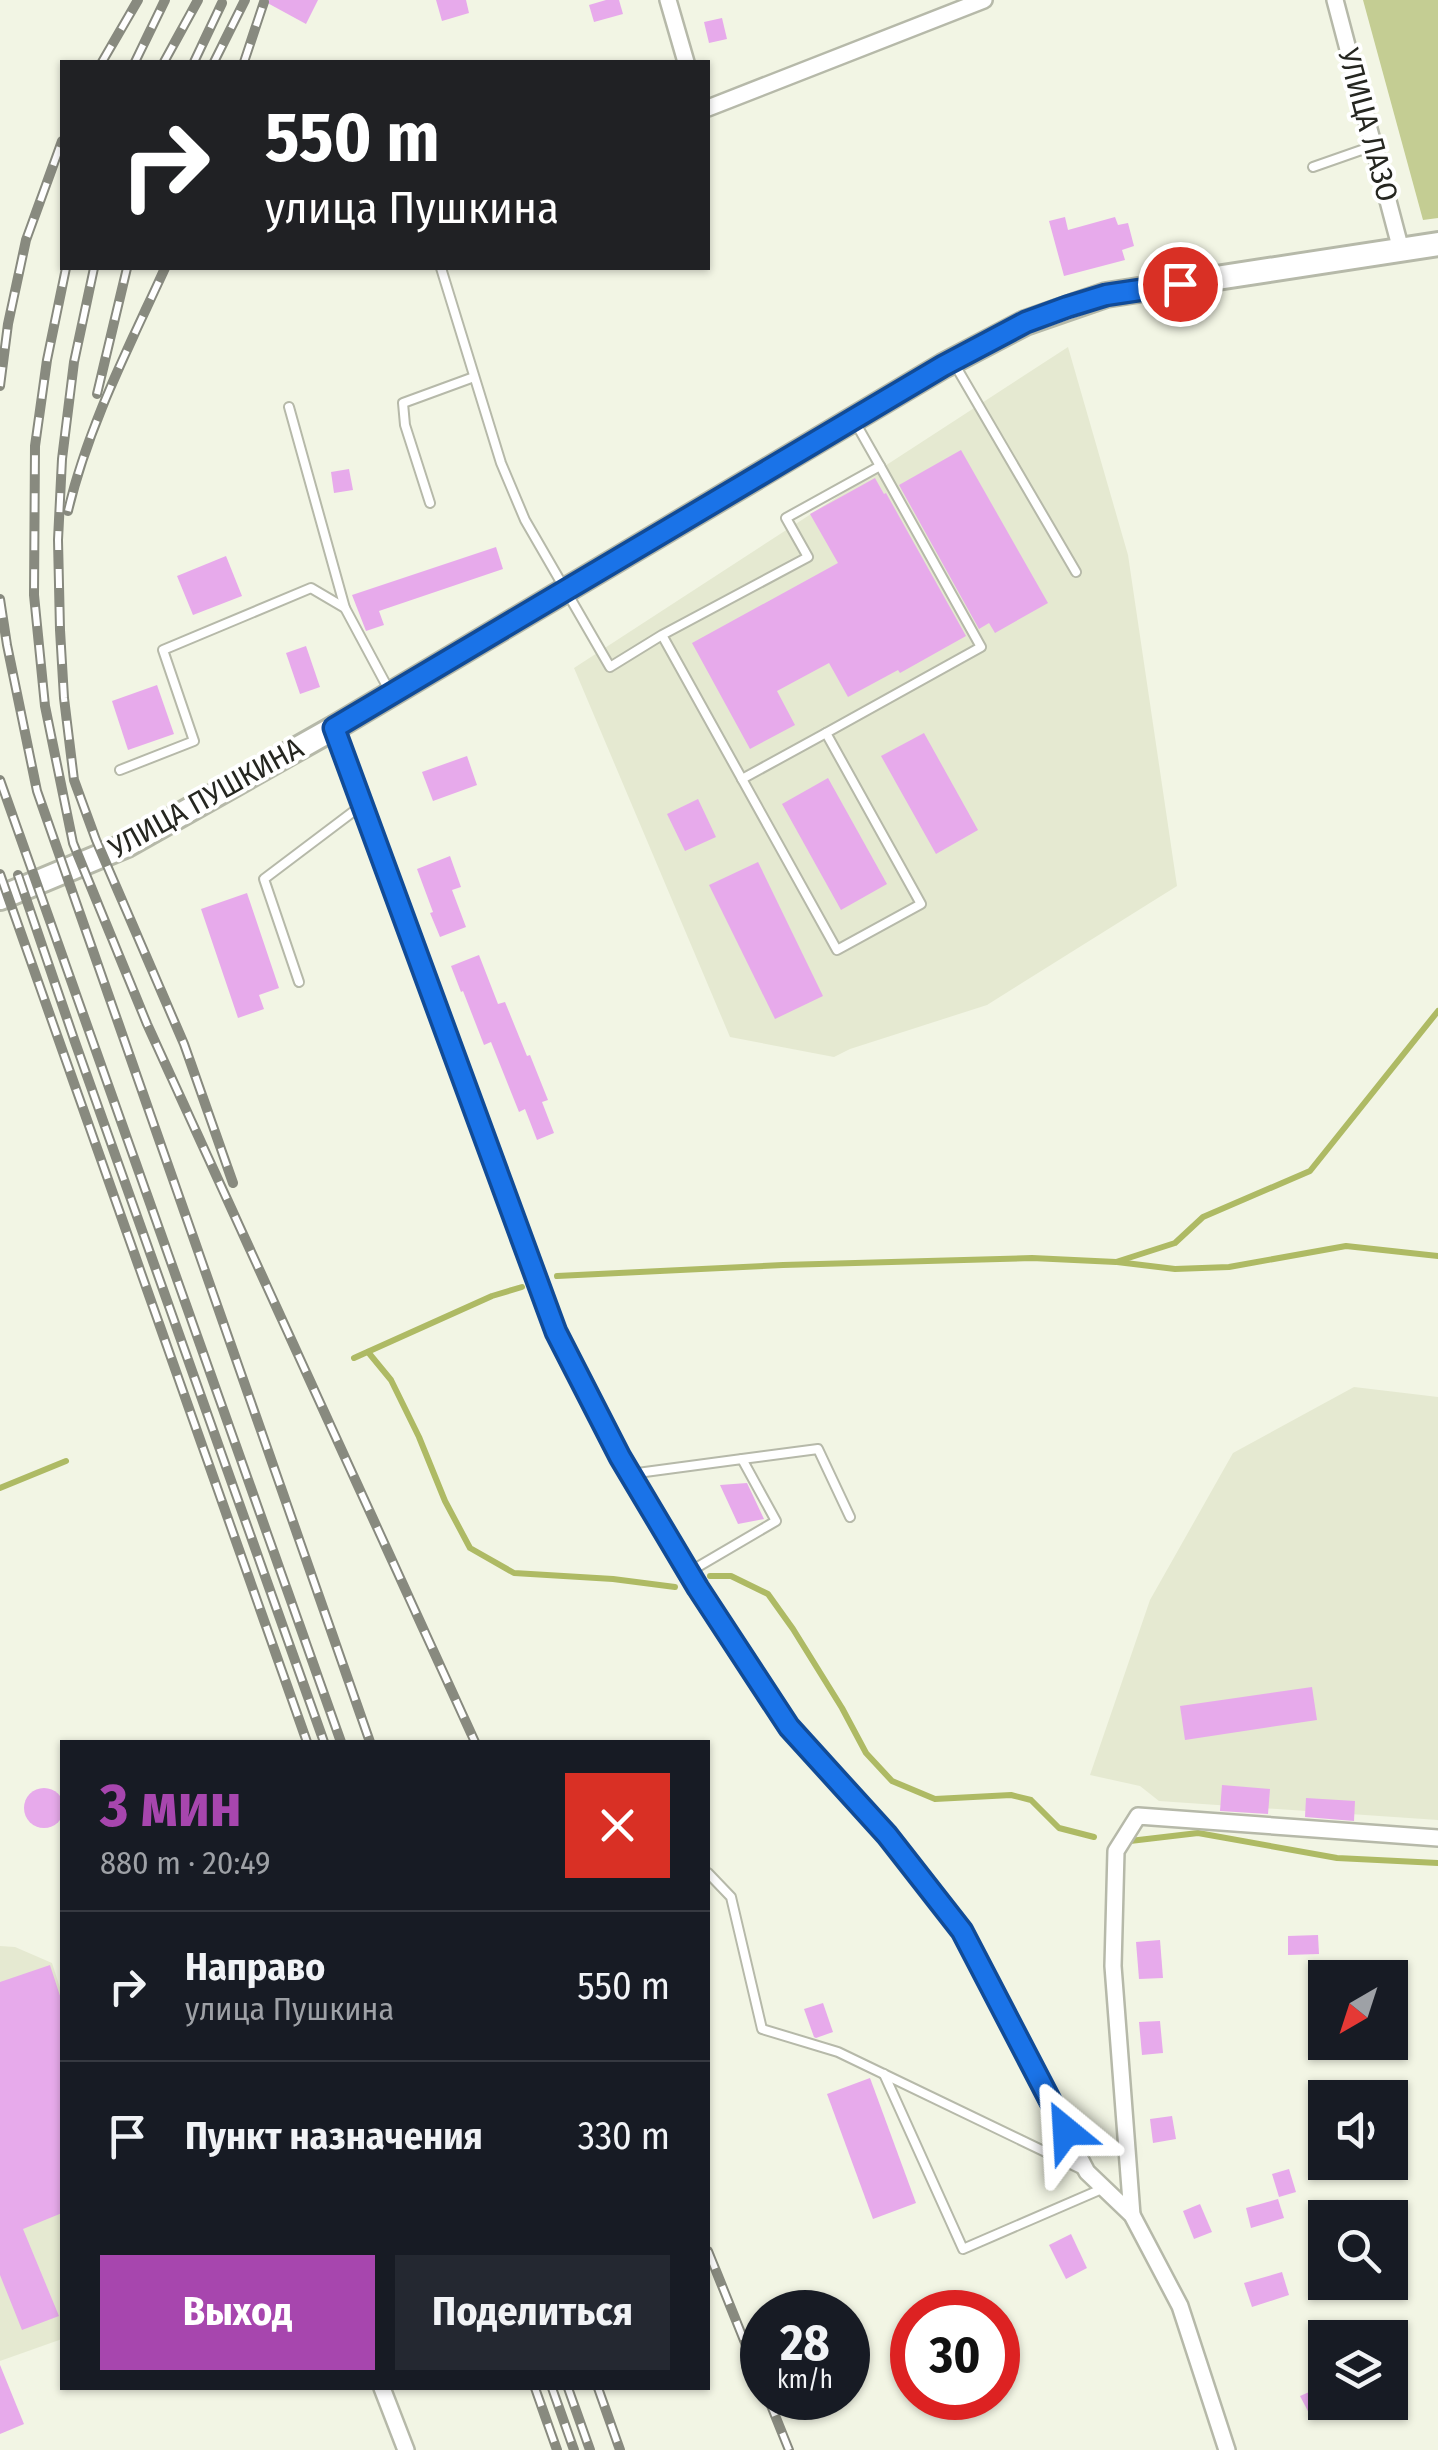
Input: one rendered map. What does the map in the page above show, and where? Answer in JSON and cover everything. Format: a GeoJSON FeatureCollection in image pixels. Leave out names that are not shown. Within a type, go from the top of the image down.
{"type":"FeatureCollection","features":[{"type":"Feature","properties":{"kind":"main road","name":"УЛИЦА ПУШКИНА"},"geometry":{"type":"LineString","coordinates":[[0,898],[127,846],[1026,322],[1106,295],[1438,244]]}},
{"type":"Feature","properties":{"kind":"street"},"geometry":{"type":"LineString","coordinates":[[668,0],[685,60]]}},
{"type":"Feature","properties":{"kind":"street"},"geometry":{"type":"LineString","coordinates":[[710,107],[956,5],[984,0]]}},
{"type":"Feature","properties":{"kind":"street","name":"УЛИЦА ЛАЗО"},"geometry":{"type":"LineString","coordinates":[[1334,0],[1401,250]]}},
{"type":"Feature","properties":{"kind":"street"},"geometry":{"type":"LineString","coordinates":[[334,728],[556,1332],[630,1474],[789,1727],[887,1835],[962,1931],[1088,2172],[1132,2215],[1180,2306],[1228,2450]]}},
{"type":"Feature","properties":{"kind":"street"},"geometry":{"type":"LineString","coordinates":[[1132,2215],[1113,1966],[1116,1851],[1138,1816],[1438,1838]]}},
{"type":"Feature","properties":{"kind":"street"},"geometry":{"type":"LineString","coordinates":[[383,2390],[406,2450]]}},
{"type":"Feature","properties":{"kind":"lane"},"geometry":{"type":"LineString","coordinates":[[1313,167],[1373,146]]}},
{"type":"Feature","properties":{"kind":"lane"},"geometry":{"type":"LineString","coordinates":[[441,270],[501,463],[525,520],[610,667],[808,557],[786,518],[880,466]]}},
{"type":"Feature","properties":{"kind":"lane"},"geometry":{"type":"LineString","coordinates":[[952,362],[1076,572]]}},
{"type":"Feature","properties":{"kind":"lane"},"geometry":{"type":"LineString","coordinates":[[430,503],[405,426],[403,403],[474,377]]}},
{"type":"Feature","properties":{"kind":"lane"},"geometry":{"type":"LineString","coordinates":[[289,406],[346,608],[391,694]]}},
{"type":"Feature","properties":{"kind":"lane"},"geometry":{"type":"LineString","coordinates":[[742,778],[981,646],[854,419]]}},
{"type":"Feature","properties":{"kind":"lane"},"geometry":{"type":"LineString","coordinates":[[120,770],[194,741],[164,650],[312,588],[346,608]]}},
{"type":"Feature","properties":{"kind":"lane"},"geometry":{"type":"LineString","coordinates":[[662,635],[837,950],[921,904],[826,733]]}},
{"type":"Feature","properties":{"kind":"lane"},"geometry":{"type":"LineString","coordinates":[[299,982],[264,879],[362,805]]}},
{"type":"Feature","properties":{"kind":"lane"},"geometry":{"type":"LineString","coordinates":[[630,1474],[818,1449],[850,1517]]}},
{"type":"Feature","properties":{"kind":"lane"},"geometry":{"type":"LineString","coordinates":[[689,1572],[776,1521],[742,1459]]}},
{"type":"Feature","properties":{"kind":"lane"},"geometry":{"type":"LineString","coordinates":[[710,1876],[731,1897],[762,2029],[838,2052],[1088,2172]]}},
{"type":"Feature","properties":{"kind":"lane"},"geometry":{"type":"LineString","coordinates":[[884,2074],[963,2250],[1104,2188]]}},
{"type":"Feature","properties":{"kind":"shaded area"},"geometry":{"type":"Polygon","coordinates":[[[1068,347],[1128,555],[1177,886],[987,1005],[834,1057],[730,1037],[574,668],[1068,347]]]}},
{"type":"Feature","properties":{"kind":"shaded area"},"geometry":{"type":"Polygon","coordinates":[[[1354,1387],[1438,1397],[1438,1820],[1159,1801],[1140,1786],[1090,1775],[1150,1600],[1233,1453],[1354,1387]]]}},
{"type":"Feature","properties":{"kind":"shaded area"},"geometry":{"type":"Polygon","coordinates":[[[0,1946],[15,1947],[52,1963],[60,1988],[60,2340],[0,2361],[0,1946]]]}},
{"type":"Feature","properties":{"kind":"green space"},"geometry":{"type":"Polygon","coordinates":[[[1363,0],[1438,0],[1438,218],[1423,220],[1363,0]]]}},
{"type":"Feature","properties":{"kind":"building"},"geometry":{"type":"Polygon","coordinates":[[[262,0],[318,0],[306,24],[262,0]]]}},
{"type":"Feature","properties":{"kind":"building"},"geometry":{"type":"Polygon","coordinates":[[[436,0],[466,0],[469,13],[442,21],[436,0]]]}},
{"type":"Feature","properties":{"kind":"building"},"geometry":{"type":"Polygon","coordinates":[[[619,0],[623,14],[594,22],[589,5],[619,0]]]}},
{"type":"Feature","properties":{"kind":"building"},"geometry":{"type":"Polygon","coordinates":[[[722,18],[727,39],[709,43],[704,22],[722,18]]]}},
{"type":"Feature","properties":{"kind":"building"},"geometry":{"type":"Polygon","coordinates":[[[1065,217],[1068,230],[1115,217],[1118,225],[1128,223],[1134,246],[1122,250],[1125,260],[1064,276],[1049,221],[1065,217]]]}},
{"type":"Feature","properties":{"kind":"building"},"geometry":{"type":"Polygon","coordinates":[[[961,450],[1048,603],[995,633],[989,623],[979,629],[899,485],[961,450]]]}},
{"type":"Feature","properties":{"kind":"building"},"geometry":{"type":"Polygon","coordinates":[[[349,469],[353,490],[334,493],[331,472],[349,469]]]}},
{"type":"Feature","properties":{"kind":"building"},"geometry":{"type":"Polygon","coordinates":[[[875,478],[966,636],[848,697],[829,663],[777,691],[795,725],[750,749],[692,643],[838,563],[810,514],[875,478]]]}},
{"type":"Feature","properties":{"kind":"building"},"geometry":{"type":"Polygon","coordinates":[[[496,547],[503,569],[379,611],[384,625],[366,631],[352,595],[496,547]]]}},
{"type":"Feature","properties":{"kind":"building"},"geometry":{"type":"Polygon","coordinates":[[[226,556],[242,596],[193,615],[177,576],[226,556]]]}},
{"type":"Feature","properties":{"kind":"building"},"geometry":{"type":"Polygon","coordinates":[[[306,646],[320,687],[300,694],[286,653],[306,646]]]}},
{"type":"Feature","properties":{"kind":"building"},"geometry":{"type":"Polygon","coordinates":[[[157,685],[174,734],[128,750],[112,701],[157,685]]]}},
{"type":"Feature","properties":{"kind":"building"},"geometry":{"type":"Polygon","coordinates":[[[924,733],[978,830],[936,854],[881,756],[924,733]]]}},
{"type":"Feature","properties":{"kind":"building"},"geometry":{"type":"Polygon","coordinates":[[[467,756],[477,785],[433,801],[422,772],[467,756]]]}},
{"type":"Feature","properties":{"kind":"building"},"geometry":{"type":"Polygon","coordinates":[[[828,778],[887,884],[841,910],[782,804],[828,778]]]}},
{"type":"Feature","properties":{"kind":"building"},"geometry":{"type":"Polygon","coordinates":[[[698,799],[716,837],[685,851],[667,814],[698,799]]]}},
{"type":"Feature","properties":{"kind":"building"},"geometry":{"type":"Polygon","coordinates":[[[450,856],[461,887],[452,890],[466,927],[440,937],[417,869],[450,856]]]}},
{"type":"Feature","properties":{"kind":"building"},"geometry":{"type":"Polygon","coordinates":[[[758,862],[823,996],[775,1019],[709,885],[758,862]]]}},
{"type":"Feature","properties":{"kind":"building"},"geometry":{"type":"Polygon","coordinates":[[[247,893],[279,988],[259,995],[264,1009],[238,1018],[201,909],[247,893]]]}},
{"type":"Feature","properties":{"kind":"building"},"geometry":{"type":"Polygon","coordinates":[[[479,955],[498,1004],[505,1002],[548,1100],[542,1102],[554,1133],[537,1140],[525,1109],[519,1112],[491,1042],[484,1045],[451,966],[479,955]]]}},
{"type":"Feature","properties":{"kind":"building"},"geometry":{"type":"Polygon","coordinates":[[[747,1483],[764,1519],[738,1524],[720,1485],[747,1483]]]}},
{"type":"Feature","properties":{"kind":"building"},"geometry":{"type":"Polygon","coordinates":[[[1312,1687],[1317,1720],[1185,1740],[1180,1706],[1312,1687]]]}},
{"type":"Feature","properties":{"kind":"building"},"geometry":{"type":"Polygon","coordinates":[[[1222,1785],[1270,1789],[1268,1814],[1220,1811],[1222,1785]]]}},
{"type":"Feature","properties":{"kind":"building"},"geometry":{"type":"Polygon","coordinates":[[[36,1789],[52,1789],[58,1794],[60,1820],[52,1827],[36,1827],[25,1816],[25,1800],[36,1789]]]}},
{"type":"Feature","properties":{"kind":"building"},"geometry":{"type":"Polygon","coordinates":[[[1306,1798],[1355,1801],[1354,1821],[1305,1817],[1306,1798]]]}},
{"type":"Feature","properties":{"kind":"building"},"geometry":{"type":"Polygon","coordinates":[[[1318,1935],[1319,1954],[1288,1955],[1288,1936],[1318,1935]]]}},
{"type":"Feature","properties":{"kind":"building"},"geometry":{"type":"Polygon","coordinates":[[[1160,1940],[1163,1978],[1139,1979],[1136,1942],[1160,1940]]]}},
{"type":"Feature","properties":{"kind":"building"},"geometry":{"type":"Polygon","coordinates":[[[50,1965],[60,1996],[60,2214],[23,2229],[59,2316],[22,2330],[0,2275],[0,1982],[50,1965]]]}},
{"type":"Feature","properties":{"kind":"building"},"geometry":{"type":"Polygon","coordinates":[[[823,2003],[833,2032],[816,2038],[804,2009],[823,2003]]]}},
{"type":"Feature","properties":{"kind":"building"},"geometry":{"type":"Polygon","coordinates":[[[1160,2021],[1163,2053],[1142,2055],[1139,2022],[1160,2021]]]}},
{"type":"Feature","properties":{"kind":"building"},"geometry":{"type":"Polygon","coordinates":[[[870,2078],[916,2203],[873,2219],[827,2094],[870,2078]]]}},
{"type":"Feature","properties":{"kind":"building"},"geometry":{"type":"Polygon","coordinates":[[[1172,2116],[1176,2139],[1153,2143],[1150,2119],[1172,2116]]]}},
{"type":"Feature","properties":{"kind":"building"},"geometry":{"type":"Polygon","coordinates":[[[1289,2169],[1296,2192],[1279,2197],[1272,2174],[1289,2169]]]}},
{"type":"Feature","properties":{"kind":"building"},"geometry":{"type":"Polygon","coordinates":[[[1278,2199],[1284,2218],[1251,2228],[1246,2208],[1278,2199]]]}},
{"type":"Feature","properties":{"kind":"building"},"geometry":{"type":"Polygon","coordinates":[[[1200,2204],[1212,2232],[1194,2239],[1183,2211],[1200,2204]]]}},
{"type":"Feature","properties":{"kind":"building"},"geometry":{"type":"Polygon","coordinates":[[[1071,2234],[1087,2268],[1066,2279],[1049,2245],[1071,2234]]]}},
{"type":"Feature","properties":{"kind":"building"},"geometry":{"type":"Polygon","coordinates":[[[1282,2272],[1289,2295],[1252,2307],[1244,2283],[1282,2272]]]}},
{"type":"Feature","properties":{"kind":"building"},"geometry":{"type":"Polygon","coordinates":[[[0,2365],[24,2424],[0,2434],[0,2365]]]}},
{"type":"Feature","properties":{"kind":"building"},"geometry":{"type":"Polygon","coordinates":[[[1308,2392],[1308,2411],[1300,2396],[1308,2392]]]}},
{"type":"Feature","properties":{"kind":"waterway"},"geometry":{"type":"LineString","coordinates":[[557,1276],[1032,1258],[1116,1262],[1175,1243],[1203,1217],[1310,1171],[1438,1011]]}},
{"type":"Feature","properties":{"kind":"waterway"},"geometry":{"type":"LineString","coordinates":[[1117,1262],[1175,1269],[1229,1267],[1346,1246],[1438,1256]]}},
{"type":"Feature","properties":{"kind":"waterway"},"geometry":{"type":"LineString","coordinates":[[354,1358],[492,1296],[522,1287]]}},
{"type":"Feature","properties":{"kind":"waterway"},"geometry":{"type":"LineString","coordinates":[[368,1352],[391,1380],[470,1548],[514,1573],[675,1587]]}},
{"type":"Feature","properties":{"kind":"waterway"},"geometry":{"type":"LineString","coordinates":[[0,1488],[66,1461]]}},
{"type":"Feature","properties":{"kind":"waterway"},"geometry":{"type":"LineString","coordinates":[[710,1576],[731,1576],[768,1594],[842,1708],[866,1753],[892,1781],[935,1799],[1011,1795],[1031,1800],[1059,1828],[1094,1837]]}},
{"type":"Feature","properties":{"kind":"waterway"},"geometry":{"type":"LineString","coordinates":[[1130,1841],[1198,1833],[1337,1858],[1438,1863]]}},
{"type":"Feature","properties":{"kind":"railway"},"geometry":{"type":"LineString","coordinates":[[103,60],[138,0]]}},
{"type":"Feature","properties":{"kind":"railway"},"geometry":{"type":"LineString","coordinates":[[136,60],[165,0]]}},
{"type":"Feature","properties":{"kind":"railway"},"geometry":{"type":"LineString","coordinates":[[165,60],[198,0]]}},
{"type":"Feature","properties":{"kind":"railway"},"geometry":{"type":"LineString","coordinates":[[215,60],[245,0]]}},
{"type":"Feature","properties":{"kind":"railway"},"geometry":{"type":"LineString","coordinates":[[245,60],[264,2]]}},
{"type":"Feature","properties":{"kind":"railway"},"geometry":{"type":"LineString","coordinates":[[195,60],[222,3]]}},
{"type":"Feature","properties":{"kind":"railway"},"geometry":{"type":"LineString","coordinates":[[0,386],[26,240],[60,146]]}},
{"type":"Feature","properties":{"kind":"railway"},"geometry":{"type":"LineString","coordinates":[[66,270],[35,446],[34,595],[45,706],[73,843],[147,1024],[474,1740]]}},
{"type":"Feature","properties":{"kind":"railway"},"geometry":{"type":"LineString","coordinates":[[94,270],[74,362],[62,459],[58,540],[64,698],[74,780],[184,1044],[233,1183]]}},
{"type":"Feature","properties":{"kind":"railway"},"geometry":{"type":"LineString","coordinates":[[97,394],[127,270]]}},
{"type":"Feature","properties":{"kind":"railway"},"geometry":{"type":"LineString","coordinates":[[68,511],[98,418],[164,270]]}},
{"type":"Feature","properties":{"kind":"railway"},"geometry":{"type":"LineString","coordinates":[[0,599],[37,791],[369,1740]]}},
{"type":"Feature","properties":{"kind":"railway"},"geometry":{"type":"LineString","coordinates":[[0,780],[340,1740]]}},
{"type":"Feature","properties":{"kind":"railway"},"geometry":{"type":"LineString","coordinates":[[0,874],[306,1740]]}},
{"type":"Feature","properties":{"kind":"railway"},"geometry":{"type":"LineString","coordinates":[[18,875],[323,1740]]}},
{"type":"Feature","properties":{"kind":"railway"},"geometry":{"type":"LineString","coordinates":[[710,2256],[740,2330]]}},
{"type":"Feature","properties":{"kind":"railway"},"geometry":{"type":"LineString","coordinates":[[536,2390],[557,2450]]}},
{"type":"Feature","properties":{"kind":"railway"},"geometry":{"type":"LineString","coordinates":[[553,2390],[574,2450]]}},
{"type":"Feature","properties":{"kind":"railway"},"geometry":{"type":"LineString","coordinates":[[569,2390],[590,2450]]}},
{"type":"Feature","properties":{"kind":"railway"},"geometry":{"type":"LineString","coordinates":[[599,2390],[620,2450]]}},
{"type":"Feature","properties":{"kind":"railway"},"geometry":{"type":"LineString","coordinates":[[777,2420],[789,2450]]}},
{"type":"Feature","properties":{"kind":"route"},"geometry":{"type":"LineString","coordinates":[[1066,2131],[962,1931],[887,1835],[789,1727],[698,1588],[620,1457],[556,1332],[334,728],[943,366],[1026,322],[1106,295],[1180,284]]}}]}
